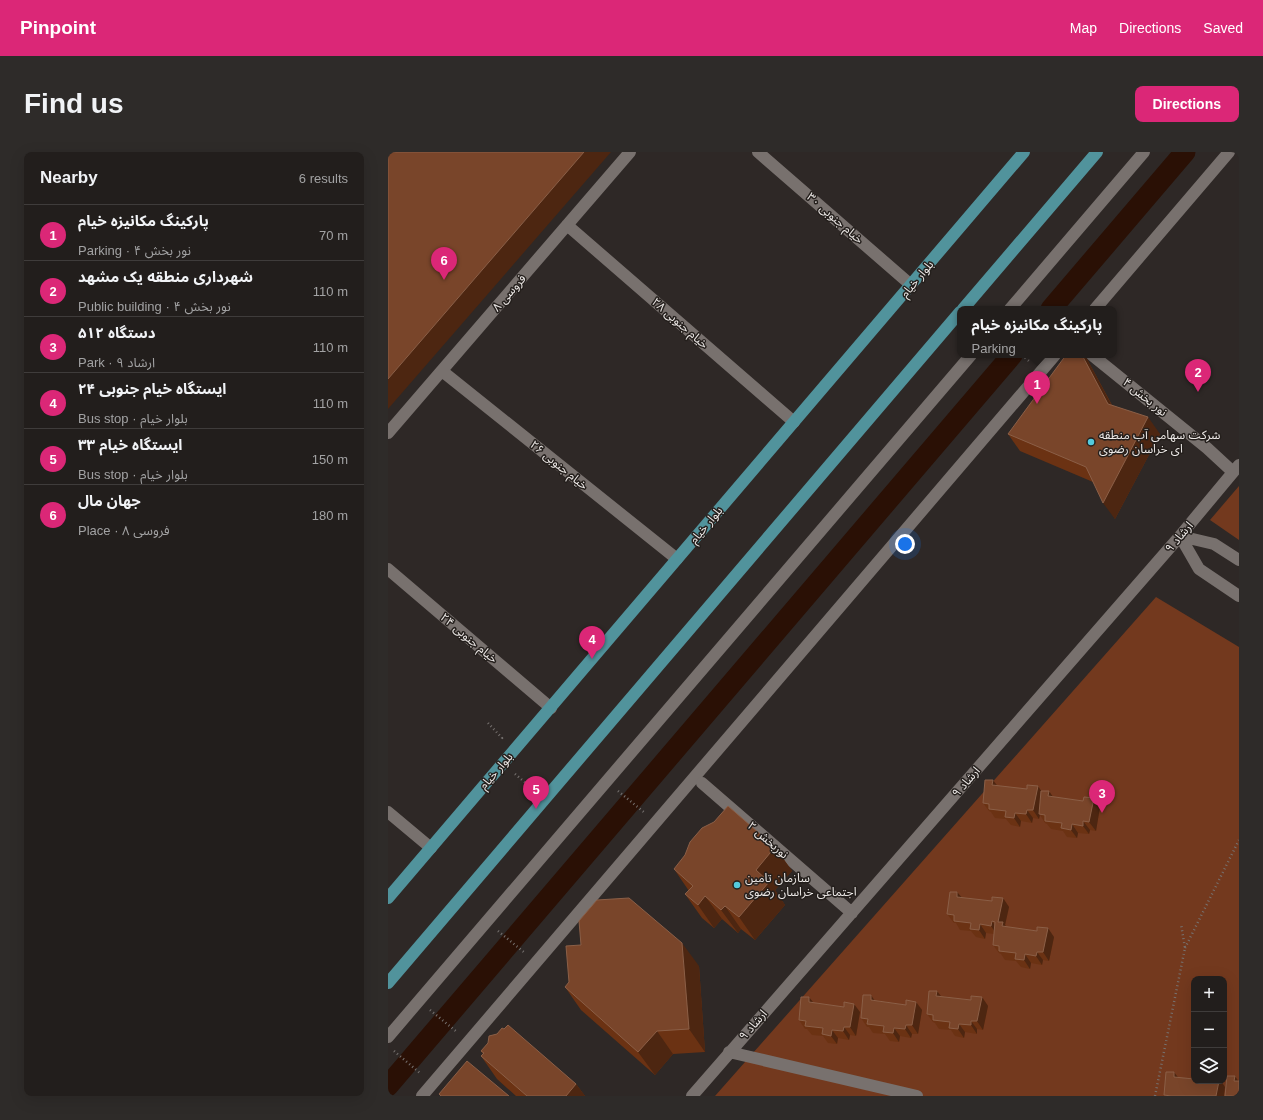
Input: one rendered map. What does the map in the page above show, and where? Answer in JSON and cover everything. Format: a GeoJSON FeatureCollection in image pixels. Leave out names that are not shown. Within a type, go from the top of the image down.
{"type":"FeatureCollection","features":[{"type":"Feature","properties":{"kind":"main road","name":"بلوار خیام"},"geometry":{"type":"LineString","coordinates":[[388,898],[1024,152]]}},
{"type":"Feature","properties":{"kind":"main road"},"geometry":{"type":"LineString","coordinates":[[966,306],[1097,152]]}},
{"type":"Feature","properties":{"kind":"main road"},"geometry":{"type":"LineString","coordinates":[[388,983],[957,316]]}},
{"type":"Feature","properties":{"kind":"street","name":"فروسی ۸"},"geometry":{"type":"LineString","coordinates":[[388,433],[630,152]]}},
{"type":"Feature","properties":{"kind":"street","name":"خیام جنوبی ۳۰"},"geometry":{"type":"LineString","coordinates":[[758,152],[911,285]]}},
{"type":"Feature","properties":{"kind":"street"},"geometry":{"type":"LineString","coordinates":[[1013,306],[1144,152]]}},
{"type":"Feature","properties":{"kind":"street"},"geometry":{"type":"LineString","coordinates":[[1098,306],[1229,152]]}},
{"type":"Feature","properties":{"kind":"street","name":"خیام جنوبی ۲۸"},"geometry":{"type":"LineString","coordinates":[[567,225],[794,422]]}},
{"type":"Feature","properties":{"kind":"street"},"geometry":{"type":"LineString","coordinates":[[388,1037],[968,358]]}},
{"type":"Feature","properties":{"kind":"street"},"geometry":{"type":"LineString","coordinates":[[422,1096],[1052,358]]}},
{"type":"Feature","properties":{"kind":"street","name":"نور بخش ۴"},"geometry":{"type":"LineString","coordinates":[[1096,358],[1207,448],[1236,468]]}},
{"type":"Feature","properties":{"kind":"street","name":"خیام جنوبی ۲۶"},"geometry":{"type":"LineString","coordinates":[[442,371],[677,560]]}},
{"type":"Feature","properties":{"kind":"street","name":"ارشاد ۹"},"geometry":{"type":"LineString","coordinates":[[692,1096],[1180,536],[1236,468]]}},
{"type":"Feature","properties":{"kind":"street"},"geometry":{"type":"LineString","coordinates":[[1180,536],[1214,544],[1239,560]]}},
{"type":"Feature","properties":{"kind":"street"},"geometry":{"type":"LineString","coordinates":[[1180,536],[1199,569],[1239,596]]}},
{"type":"Feature","properties":{"kind":"street","name":"خیام جنوبی ۲۴"},"geometry":{"type":"LineString","coordinates":[[388,569],[551,708]]}},
{"type":"Feature","properties":{"kind":"street","name":"نوربخش ۲"},"geometry":{"type":"LineString","coordinates":[[702,782],[852,913]]}},
{"type":"Feature","properties":{"kind":"street"},"geometry":{"type":"LineString","coordinates":[[388,812],[431,848]]}},
{"type":"Feature","properties":{"kind":"street"},"geometry":{"type":"LineString","coordinates":[[729,1052],[917,1096]]}},
{"type":"Feature","properties":{"kind":"path"},"geometry":{"type":"LineString","coordinates":[[488,723],[502,738]]}},
{"type":"Feature","properties":{"kind":"path"},"geometry":{"type":"LineString","coordinates":[[513,772],[537,793]]}},
{"type":"Feature","properties":{"kind":"path"},"geometry":{"type":"LineString","coordinates":[[607,781],[656,822]]}},
{"type":"Feature","properties":{"kind":"path"},"geometry":{"type":"LineString","coordinates":[[1155,1096],[1185,948],[1239,840]]}},
{"type":"Feature","properties":{"kind":"path"},"geometry":{"type":"LineString","coordinates":[[487,921],[536,963]]}},
{"type":"Feature","properties":{"kind":"path"},"geometry":{"type":"LineString","coordinates":[[1181,924],[1185,948]]}},
{"type":"Feature","properties":{"kind":"path"},"geometry":{"type":"LineString","coordinates":[[419,1000],[468,1042]]}},
{"type":"Feature","properties":{"kind":"path"},"geometry":{"type":"LineString","coordinates":[[394,1050],[433,1084]]}},
{"type":"Feature","properties":{"kind":"shaded area"},"geometry":{"type":"Polygon","coordinates":[[[1239,486],[1239,540],[1210,520],[1239,486]]]}},
{"type":"Feature","properties":{"kind":"shaded area"},"geometry":{"type":"Polygon","coordinates":[[[1156,597],[1239,647],[1239,1096],[715,1096],[1156,597]]]}},
{"type":"Feature","properties":{"kind":"building"},"geometry":{"type":"Polygon","coordinates":[[[388,152],[584,152],[388,379],[388,152]]]}},
{"type":"Feature","properties":{"kind":"building","name":"شرکت سهامی آب منطقه ای خراسان رضوی"},"geometry":{"type":"Polygon","coordinates":[[[1064,358],[1084,358],[1108,404],[1148,417],[1103,503],[1086,467],[1008,434],[1064,358]]]}},
{"type":"Feature","properties":{"kind":"building"},"geometry":{"type":"Polygon","coordinates":[[[985,780],[993,780],[992,785],[1027,789],[1027,785],[1038,786],[1033,810],[1027,810],[1026,814],[1015,813],[1014,818],[1005,817],[1006,811],[989,809],[989,804],[983,803],[985,780]]]}},
{"type":"Feature","properties":{"kind":"building"},"geometry":{"type":"Polygon","coordinates":[[[1041,791],[1049,791],[1048,796],[1083,801],[1084,797],[1094,798],[1089,822],[1083,821],[1083,826],[1072,824],[1071,830],[1061,828],[1062,823],[1045,821],[1045,815],[1039,814],[1041,791]]]}},
{"type":"Feature","properties":{"kind":"building"},"geometry":{"type":"Polygon","coordinates":[[[728,806],[775,847],[756,870],[769,882],[739,917],[725,906],[721,910],[705,896],[698,905],[685,894],[693,886],[674,869],[685,855],[690,842],[702,828],[714,822],[728,806]]]}},
{"type":"Feature","properties":{"kind":"building"},"geometry":{"type":"Polygon","coordinates":[[[950,892],[957,892],[957,897],[992,901],[992,897],[1003,898],[998,922],[1003,922],[1002,926],[1037,931],[1037,927],[1048,928],[1043,952],[1037,952],[1036,956],[1025,954],[1024,960],[1015,959],[1016,953],[999,951],[999,946],[993,945],[995,922],[992,921],[991,926],[980,924],[979,930],[970,929],[971,923],[954,921],[954,915],[947,914],[950,892]]]}},
{"type":"Feature","properties":{"kind":"building"},"geometry":{"type":"Polygon","coordinates":[[[629,898],[682,943],[689,1029],[657,1031],[638,1052],[565,987],[569,982],[566,946],[581,945],[579,921],[597,900],[629,898]]]}},
{"type":"Feature","properties":{"kind":"building"},"geometry":{"type":"Polygon","coordinates":[[[929,991],[937,991],[936,996],[971,1000],[971,996],[982,997],[977,1021],[971,1021],[971,1025],[959,1024],[958,1029],[949,1028],[950,1022],[933,1020],[933,1015],[927,1014],[929,991]]]}},
{"type":"Feature","properties":{"kind":"building"},"geometry":{"type":"Polygon","coordinates":[[[863,995],[871,995],[871,1000],[906,1005],[906,1000],[916,1002],[912,1025],[906,1025],[905,1029],[894,1028],[893,1033],[883,1032],[884,1026],[867,1024],[868,1019],[861,1018],[863,995]]]}},
{"type":"Feature","properties":{"kind":"building"},"geometry":{"type":"Polygon","coordinates":[[[801,997],[809,997],[809,1002],[844,1007],[844,1002],[854,1004],[850,1027],[844,1027],[843,1031],[832,1030],[831,1036],[822,1034],[823,1028],[805,1026],[806,1021],[799,1020],[801,997]]]}},
{"type":"Feature","properties":{"kind":"building"},"geometry":{"type":"Polygon","coordinates":[[[508,1025],[576,1084],[566,1096],[527,1096],[481,1056],[484,1053],[481,1051],[488,1043],[489,1036],[497,1034],[502,1028],[504,1029],[508,1025]]]}},
{"type":"Feature","properties":{"kind":"building"},"geometry":{"type":"Polygon","coordinates":[[[467,1061],[509,1096],[441,1096],[439,1094],[467,1061]]]}},
{"type":"Feature","properties":{"kind":"building"},"geometry":{"type":"Polygon","coordinates":[[[1166,1072],[1174,1072],[1174,1077],[1191,1079],[1191,1084],[1218,1084],[1216,1096],[1164,1095],[1166,1072]]]}},
{"type":"Feature","properties":{"kind":"building"},"geometry":{"type":"Polygon","coordinates":[[[1227,1076],[1235,1076],[1234,1081],[1239,1081],[1239,1096],[1225,1096],[1227,1076]]]}},
{"type":"Feature","properties":{"kind":"waterway"},"geometry":{"type":"LineString","coordinates":[[1054,306],[1185,152]]}},
{"type":"Feature","properties":{"kind":"waterway"},"geometry":{"type":"LineString","coordinates":[[388,1086],[1009,358]]}},
{"type":"Feature","properties":{"kind":"place","name":"جهان مال"},"geometry":{"type":"Point","coordinates":[444,280]}},
{"type":"Feature","properties":{"kind":"place","name":"شهرداری منطقه یک مشهد"},"geometry":{"type":"Point","coordinates":[1198,392]}},
{"type":"Feature","properties":{"kind":"place","name":"پارکینگ مکانیزه خیام"},"geometry":{"type":"Point","coordinates":[1037,404]}},
{"type":"Feature","properties":{"kind":"place","name":"شرکت سهامی آب منطقه ای خراسان رضوی"},"geometry":{"type":"Point","coordinates":[1091,442]}},
{"type":"Feature","properties":{"kind":"place","name":"ایستگاه خیام جنوبی ۲۴"},"geometry":{"type":"Point","coordinates":[592,659]}},
{"type":"Feature","properties":{"kind":"place","name":"ایستگاه خیام ۳۳"},"geometry":{"type":"Point","coordinates":[536,809]}},
{"type":"Feature","properties":{"kind":"place","name":"۵۱۲ دستگاه"},"geometry":{"type":"Point","coordinates":[1102,813]}},
{"type":"Feature","properties":{"kind":"place","name":"سازمان تامین اجتماعی خراسان رضوی"},"geometry":{"type":"Point","coordinates":[737,885]}}]}
